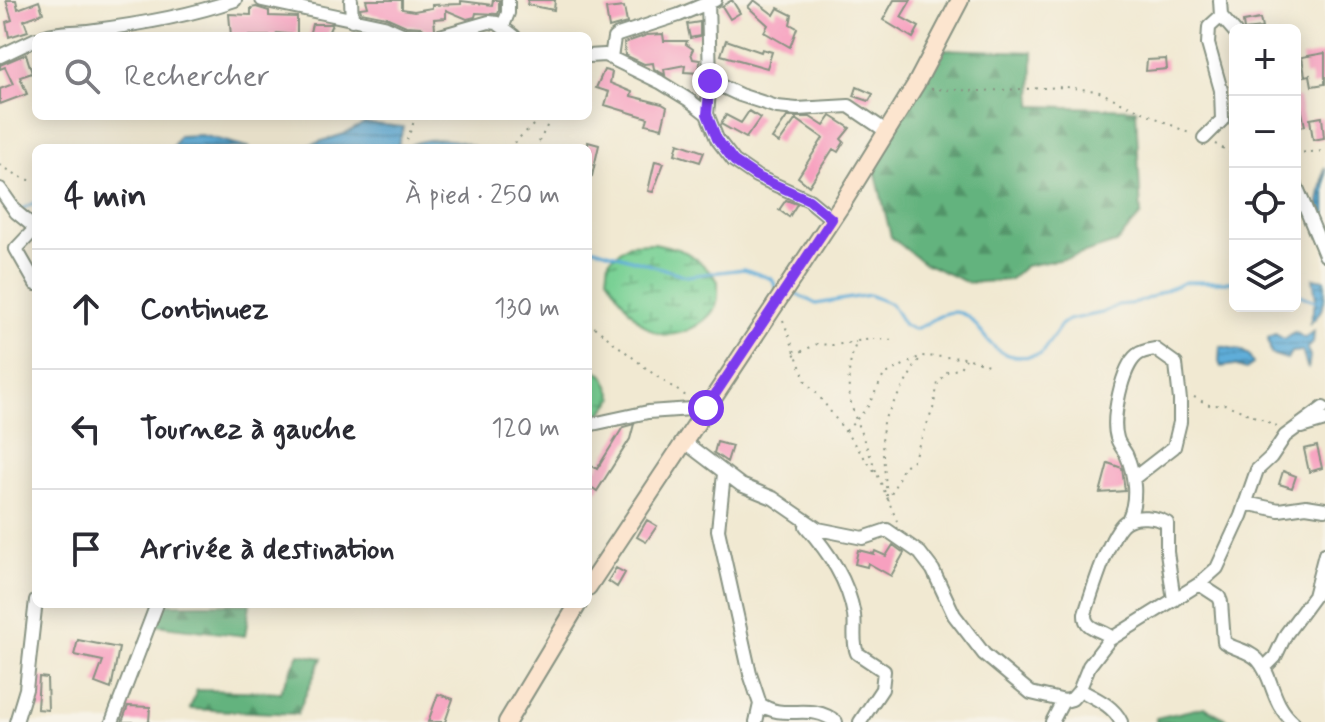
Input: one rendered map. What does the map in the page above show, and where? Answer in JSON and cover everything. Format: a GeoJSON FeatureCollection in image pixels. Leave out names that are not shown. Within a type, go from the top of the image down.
{"type":"FeatureCollection","features":[{"type":"Feature","properties":{"kind":"street"},"geometry":{"type":"LineString","coordinates":[[55,32],[85,32],[137,23],[235,0]]}},
{"type":"Feature","properties":{"kind":"street"},"geometry":{"type":"LineString","coordinates":[[262,0],[384,26],[397,32]]}},
{"type":"Feature","properties":{"kind":"street"},"geometry":{"type":"LineString","coordinates":[[351,0],[352,20]]}},
{"type":"Feature","properties":{"kind":"street"},"geometry":{"type":"LineString","coordinates":[[503,26],[508,13],[508,0]]}},
{"type":"Feature","properties":{"kind":"street"},"geometry":{"type":"LineString","coordinates":[[592,581],[832,219],[916,84],[960,0]]}},
{"type":"Feature","properties":{"kind":"street"},"geometry":{"type":"LineString","coordinates":[[1220,0],[1221,16],[1229,25]]}},
{"type":"Feature","properties":{"kind":"street"},"geometry":{"type":"LineString","coordinates":[[611,58],[614,38],[618,35],[711,1],[707,114],[717,139],[734,161],[756,176],[809,200],[832,219]]}},
{"type":"Feature","properties":{"kind":"street"},"geometry":{"type":"LineString","coordinates":[[1204,138],[1222,120],[1221,90],[1208,44],[1209,27],[1221,16]]}},
{"type":"Feature","properties":{"kind":"street"},"geometry":{"type":"LineString","coordinates":[[454,32],[489,22],[503,26],[510,32]]}},
{"type":"Feature","properties":{"kind":"street"},"geometry":{"type":"LineString","coordinates":[[0,56],[32,41]]}},
{"type":"Feature","properties":{"kind":"street"},"geometry":{"type":"LineString","coordinates":[[592,55],[611,58],[660,82],[707,114]]}},
{"type":"Feature","properties":{"kind":"street"},"geometry":{"type":"LineString","coordinates":[[710,81],[777,107],[849,106],[886,131]]}},
{"type":"Feature","properties":{"kind":"street"},"geometry":{"type":"LineString","coordinates":[[0,189],[16,212],[32,225]]}},
{"type":"Feature","properties":{"kind":"street"},"geometry":{"type":"LineString","coordinates":[[1301,197],[1325,255]]}},
{"type":"Feature","properties":{"kind":"street"},"geometry":{"type":"LineString","coordinates":[[32,232],[16,249],[32,277]]}},
{"type":"Feature","properties":{"kind":"street"},"geometry":{"type":"LineString","coordinates":[[1112,638],[1088,625],[1085,614],[1109,547],[1135,508],[1134,478],[1115,427],[1123,378],[1131,361],[1140,353],[1155,349],[1176,364],[1180,422],[1174,447],[1134,478]]}},
{"type":"Feature","properties":{"kind":"street"},"geometry":{"type":"LineString","coordinates":[[592,424],[648,412],[706,408]]}},
{"type":"Feature","properties":{"kind":"street"},"geometry":{"type":"LineString","coordinates":[[683,441],[724,474],[741,485],[773,498],[818,529],[863,538],[887,530],[908,543],[933,570],[954,615],[984,654],[1031,693],[1063,701],[1072,699],[1080,690],[1089,666],[1112,638],[1199,584],[1217,568],[1257,470],[1293,429],[1325,412]]}},
{"type":"Feature","properties":{"kind":"street"},"geometry":{"type":"LineString","coordinates":[[724,474],[718,530],[750,674],[760,704],[772,715],[796,719],[824,713],[836,722]]}},
{"type":"Feature","properties":{"kind":"street"},"geometry":{"type":"LineString","coordinates":[[1245,503],[1279,510],[1306,506],[1325,509]]}},
{"type":"Feature","properties":{"kind":"street"},"geometry":{"type":"LineString","coordinates":[[799,517],[840,571],[852,603],[857,653],[884,671],[882,689],[860,722]]}},
{"type":"Feature","properties":{"kind":"street"},"geometry":{"type":"LineString","coordinates":[[1128,520],[1151,518],[1167,523],[1167,552],[1174,600]]}},
{"type":"Feature","properties":{"kind":"street"},"geometry":{"type":"LineString","coordinates":[[1264,668],[1275,657],[1286,634],[1314,596],[1325,554]]}},
{"type":"Feature","properties":{"kind":"street"},"geometry":{"type":"LineString","coordinates":[[1199,584],[1219,597],[1224,642],[1249,652],[1264,668],[1279,706],[1293,722]]}},
{"type":"Feature","properties":{"kind":"street"},"geometry":{"type":"LineString","coordinates":[[16,722],[26,689],[35,608]]}},
{"type":"Feature","properties":{"kind":"street"},"geometry":{"type":"LineString","coordinates":[[112,722],[155,608]]}},
{"type":"Feature","properties":{"kind":"street"},"geometry":{"type":"LineString","coordinates":[[507,722],[576,608]]}},
{"type":"Feature","properties":{"kind":"street"},"geometry":{"type":"LineString","coordinates":[[1080,690],[1109,707],[1121,722]]}},
{"type":"Feature","properties":{"kind":"street"},"geometry":{"type":"LineString","coordinates":[[1052,722],[1063,701]]}},
{"type":"Feature","properties":{"kind":"street"},"geometry":{"type":"LineString","coordinates":[[756,722],[760,704]]}},
{"type":"Feature","properties":{"kind":"path"},"geometry":{"type":"LineString","coordinates":[[916,84],[930,89],[980,91],[1066,87],[1097,91],[1229,152]]}},
{"type":"Feature","properties":{"kind":"path"},"geometry":{"type":"LineString","coordinates":[[407,140],[414,120]]}},
{"type":"Feature","properties":{"kind":"path"},"geometry":{"type":"LineString","coordinates":[[512,144],[539,120]]}},
{"type":"Feature","properties":{"kind":"path"},"geometry":{"type":"LineString","coordinates":[[539,142],[550,120]]}},
{"type":"Feature","properties":{"kind":"path"},"geometry":{"type":"LineString","coordinates":[[1301,153],[1325,151]]}},
{"type":"Feature","properties":{"kind":"path"},"geometry":{"type":"LineString","coordinates":[[0,165],[32,180]]}},
{"type":"Feature","properties":{"kind":"path"},"geometry":{"type":"LineString","coordinates":[[781,298],[781,314],[806,382],[878,476]]}},
{"type":"Feature","properties":{"kind":"path"},"geometry":{"type":"LineString","coordinates":[[592,325],[656,376],[706,408]]}},
{"type":"Feature","properties":{"kind":"path"},"geometry":{"type":"LineString","coordinates":[[794,355],[817,344],[894,340]]}},
{"type":"Feature","properties":{"kind":"path"},"geometry":{"type":"LineString","coordinates":[[857,341],[849,363],[848,379],[855,422],[908,543]]}},
{"type":"Feature","properties":{"kind":"path"},"geometry":{"type":"LineString","coordinates":[[845,432],[867,408],[884,375],[921,356],[967,358],[988,365]]}},
{"type":"Feature","properties":{"kind":"path"},"geometry":{"type":"LineString","coordinates":[[888,502],[882,445],[883,421],[921,356]]}},
{"type":"Feature","properties":{"kind":"path"},"geometry":{"type":"LineString","coordinates":[[888,502],[904,466],[913,460],[933,409],[938,383],[948,371],[959,369],[967,358]]}},
{"type":"Feature","properties":{"kind":"path"},"geometry":{"type":"LineString","coordinates":[[1179,390],[1185,396],[1200,399],[1211,406],[1225,404],[1260,420],[1293,429]]}},
{"type":"Feature","properties":{"kind":"green space"},"geometry":{"type":"Polygon","coordinates":[[[939,49],[1033,52],[1032,106],[1136,109],[1141,215],[1116,243],[1069,258],[1025,266],[1009,280],[968,283],[922,262],[891,237],[871,153],[939,49]]]}},
{"type":"Feature","properties":{"kind":"green space"},"geometry":{"type":"Polygon","coordinates":[[[654,243],[690,255],[718,281],[718,297],[711,313],[696,326],[678,333],[659,334],[644,325],[607,277],[609,260],[629,244],[654,243]]]}},
{"type":"Feature","properties":{"kind":"green space"},"geometry":{"type":"Polygon","coordinates":[[[592,367],[605,377],[614,398],[596,420],[592,417],[592,367]]]}},
{"type":"Feature","properties":{"kind":"green space"},"geometry":{"type":"Polygon","coordinates":[[[163,608],[249,608],[245,636],[155,625],[163,608]]]}},
{"type":"Feature","properties":{"kind":"green space"},"geometry":{"type":"Polygon","coordinates":[[[299,654],[322,658],[297,714],[190,709],[197,690],[280,692],[299,654]]]}},
{"type":"Feature","properties":{"kind":"green space"},"geometry":{"type":"Polygon","coordinates":[[[1204,707],[1232,722],[1156,722],[1156,718],[1204,707]]]}},
{"type":"Feature","properties":{"kind":"water"},"geometry":{"type":"Polygon","coordinates":[[[365,123],[404,127],[398,144],[313,144],[344,134],[365,123]]]}},
{"type":"Feature","properties":{"kind":"water"},"geometry":{"type":"Polygon","coordinates":[[[201,135],[236,144],[174,144],[179,136],[201,135]]]}},
{"type":"Feature","properties":{"kind":"water"},"geometry":{"type":"Polygon","coordinates":[[[440,139],[465,144],[413,144],[440,139]]]}},
{"type":"Feature","properties":{"kind":"water"},"geometry":{"type":"Polygon","coordinates":[[[1325,168],[1325,236],[1317,215],[1325,168]]]}},
{"type":"Feature","properties":{"kind":"water"},"geometry":{"type":"Polygon","coordinates":[[[1313,278],[1325,280],[1325,293],[1321,309],[1310,323],[1316,299],[1313,278]]]}},
{"type":"Feature","properties":{"kind":"water"},"geometry":{"type":"Polygon","coordinates":[[[1314,331],[1313,343],[1307,349],[1310,356],[1308,369],[1302,351],[1291,352],[1287,359],[1271,354],[1268,338],[1275,334],[1284,339],[1295,332],[1304,338],[1314,331]]]}},
{"type":"Feature","properties":{"kind":"water"},"geometry":{"type":"Polygon","coordinates":[[[1220,346],[1240,350],[1249,355],[1253,364],[1246,369],[1234,365],[1221,367],[1220,346]]]}},
{"type":"Feature","properties":{"kind":"building"},"geometry":{"type":"Polygon","coordinates":[[[6,0],[16,0],[18,9],[39,1],[43,13],[24,20],[28,31],[9,37],[6,22],[12,20],[6,0]]]}},
{"type":"Feature","properties":{"kind":"building"},"geometry":{"type":"Polygon","coordinates":[[[366,0],[402,0],[402,9],[414,11],[432,8],[432,5],[461,4],[461,1],[492,5],[493,0],[499,0],[498,14],[476,13],[475,17],[467,19],[446,10],[446,18],[434,19],[433,32],[361,12],[360,8],[368,7],[366,0]]]}},
{"type":"Feature","properties":{"kind":"building"},"geometry":{"type":"Polygon","coordinates":[[[528,0],[555,0],[554,10],[527,5],[528,0]]]}},
{"type":"Feature","properties":{"kind":"building"},"geometry":{"type":"Polygon","coordinates":[[[732,0],[740,13],[730,19],[722,6],[732,0]]]}},
{"type":"Feature","properties":{"kind":"building"},"geometry":{"type":"Polygon","coordinates":[[[754,0],[774,15],[778,8],[792,15],[790,24],[797,28],[790,47],[764,32],[768,25],[748,7],[754,0]]]}},
{"type":"Feature","properties":{"kind":"building"},"geometry":{"type":"Polygon","coordinates":[[[894,0],[911,0],[901,17],[919,27],[913,38],[883,20],[894,0]]]}},
{"type":"Feature","properties":{"kind":"building"},"geometry":{"type":"Polygon","coordinates":[[[624,7],[627,23],[609,28],[606,9],[624,7]]]}},
{"type":"Feature","properties":{"kind":"building"},"geometry":{"type":"Polygon","coordinates":[[[251,8],[269,11],[269,16],[297,17],[297,32],[231,32],[229,14],[251,15],[251,8]]]}},
{"type":"Feature","properties":{"kind":"building"},"geometry":{"type":"Polygon","coordinates":[[[1260,19],[1261,24],[1243,24],[1260,19]]]}},
{"type":"Feature","properties":{"kind":"building"},"geometry":{"type":"Polygon","coordinates":[[[700,22],[700,36],[690,38],[687,24],[700,22]]]}},
{"type":"Feature","properties":{"kind":"building"},"geometry":{"type":"Polygon","coordinates":[[[312,24],[332,24],[329,32],[310,32],[312,24]]]}},
{"type":"Feature","properties":{"kind":"building"},"geometry":{"type":"Polygon","coordinates":[[[663,34],[664,41],[687,41],[686,44],[693,49],[693,59],[700,60],[699,73],[684,72],[685,65],[664,69],[665,75],[654,69],[653,63],[644,64],[625,55],[624,43],[647,35],[663,34]]]}},
{"type":"Feature","properties":{"kind":"building"},"geometry":{"type":"Polygon","coordinates":[[[726,40],[761,52],[762,49],[772,52],[767,68],[721,55],[726,40]]]}},
{"type":"Feature","properties":{"kind":"building"},"geometry":{"type":"Polygon","coordinates":[[[1325,53],[1325,84],[1312,86],[1310,75],[1305,76],[1302,57],[1325,53]]]}},
{"type":"Feature","properties":{"kind":"building"},"geometry":{"type":"Polygon","coordinates":[[[26,54],[32,73],[20,77],[27,94],[0,104],[0,89],[13,84],[5,67],[0,69],[0,65],[26,54]]]}},
{"type":"Feature","properties":{"kind":"building"},"geometry":{"type":"Polygon","coordinates":[[[1166,59],[1167,69],[1146,71],[1147,60],[1166,59]]]}},
{"type":"Feature","properties":{"kind":"building"},"geometry":{"type":"Polygon","coordinates":[[[604,70],[612,72],[610,83],[632,92],[631,96],[667,107],[662,128],[646,124],[648,118],[605,105],[609,92],[596,88],[604,70]]]}},
{"type":"Feature","properties":{"kind":"building"},"geometry":{"type":"Polygon","coordinates":[[[857,87],[873,94],[869,101],[854,96],[857,87]]]}},
{"type":"Feature","properties":{"kind":"building"},"geometry":{"type":"Polygon","coordinates":[[[749,111],[760,118],[746,138],[721,124],[726,115],[741,123],[749,111]]]}},
{"type":"Feature","properties":{"kind":"building"},"geometry":{"type":"Polygon","coordinates":[[[831,116],[850,128],[841,139],[844,142],[838,152],[833,149],[809,186],[798,177],[823,138],[796,119],[779,143],[772,139],[787,117],[810,117],[824,126],[831,116]]]}},
{"type":"Feature","properties":{"kind":"building"},"geometry":{"type":"Polygon","coordinates":[[[1322,117],[1324,138],[1313,140],[1310,119],[1322,117]]]}},
{"type":"Feature","properties":{"kind":"building"},"geometry":{"type":"Polygon","coordinates":[[[588,142],[599,145],[592,176],[592,144],[588,142]]]}},
{"type":"Feature","properties":{"kind":"building"},"geometry":{"type":"Polygon","coordinates":[[[678,143],[704,152],[700,162],[675,154],[678,143]]]}},
{"type":"Feature","properties":{"kind":"building"},"geometry":{"type":"Polygon","coordinates":[[[655,161],[664,163],[653,192],[648,191],[655,161]]]}},
{"type":"Feature","properties":{"kind":"building"},"geometry":{"type":"Polygon","coordinates":[[[786,200],[797,204],[789,217],[779,210],[786,200]]]}},
{"type":"Feature","properties":{"kind":"building"},"geometry":{"type":"Polygon","coordinates":[[[634,424],[630,439],[597,491],[592,488],[592,466],[597,469],[623,427],[634,424]]]}},
{"type":"Feature","properties":{"kind":"building"},"geometry":{"type":"Polygon","coordinates":[[[717,442],[732,446],[727,462],[714,453],[717,442]]]}},
{"type":"Feature","properties":{"kind":"building"},"geometry":{"type":"Polygon","coordinates":[[[1317,446],[1322,468],[1309,472],[1304,449],[1317,446]]]}},
{"type":"Feature","properties":{"kind":"building"},"geometry":{"type":"Polygon","coordinates":[[[1108,463],[1122,468],[1125,491],[1100,493],[1108,463]]]}},
{"type":"Feature","properties":{"kind":"building"},"geometry":{"type":"Polygon","coordinates":[[[1283,471],[1296,476],[1292,488],[1279,484],[1283,471]]]}},
{"type":"Feature","properties":{"kind":"building"},"geometry":{"type":"Polygon","coordinates":[[[647,520],[657,526],[646,542],[637,537],[647,520]]]}},
{"type":"Feature","properties":{"kind":"building"},"geometry":{"type":"Polygon","coordinates":[[[893,545],[904,553],[891,576],[868,563],[867,567],[855,564],[858,550],[874,554],[875,551],[886,556],[893,545]]]}},
{"type":"Feature","properties":{"kind":"building"},"geometry":{"type":"Polygon","coordinates":[[[616,568],[625,573],[617,587],[608,581],[616,568]]]}},
{"type":"Feature","properties":{"kind":"building"},"geometry":{"type":"Polygon","coordinates":[[[78,640],[119,648],[111,689],[95,683],[103,661],[74,655],[78,640]]]}},
{"type":"Feature","properties":{"kind":"building"},"geometry":{"type":"Polygon","coordinates":[[[39,677],[47,678],[48,710],[37,709],[39,677]]]}},
{"type":"Feature","properties":{"kind":"building"},"geometry":{"type":"Polygon","coordinates":[[[438,694],[453,699],[445,722],[428,722],[438,694]]]}},
{"type":"Feature","properties":{"kind":"building"},"geometry":{"type":"Polygon","coordinates":[[[128,706],[150,707],[149,722],[122,722],[128,706]]]}},
{"type":"Feature","properties":{"kind":"waterway"},"geometry":{"type":"LineString","coordinates":[[18,211],[32,204]]}},
{"type":"Feature","properties":{"kind":"waterway"},"geometry":{"type":"LineString","coordinates":[[592,247],[687,276],[744,269],[772,279],[777,289]]}},
{"type":"Feature","properties":{"kind":"waterway"},"geometry":{"type":"LineString","coordinates":[[790,293],[816,304],[869,295],[891,304],[904,325],[914,329],[948,313],[964,314],[995,348],[1021,357],[1041,354],[1068,320],[1102,313],[1118,305],[1137,303],[1185,282],[1229,282]]}},
{"type":"Feature","properties":{"kind":"waterway"},"geometry":{"type":"LineString","coordinates":[[1301,295],[1317,302]]}},
{"type":"Feature","properties":{"kind":"route"},"geometry":{"type":"LineString","coordinates":[[706,408],[832,219],[809,200],[756,176],[734,161],[717,139],[707,114],[710,81]]}}]}
